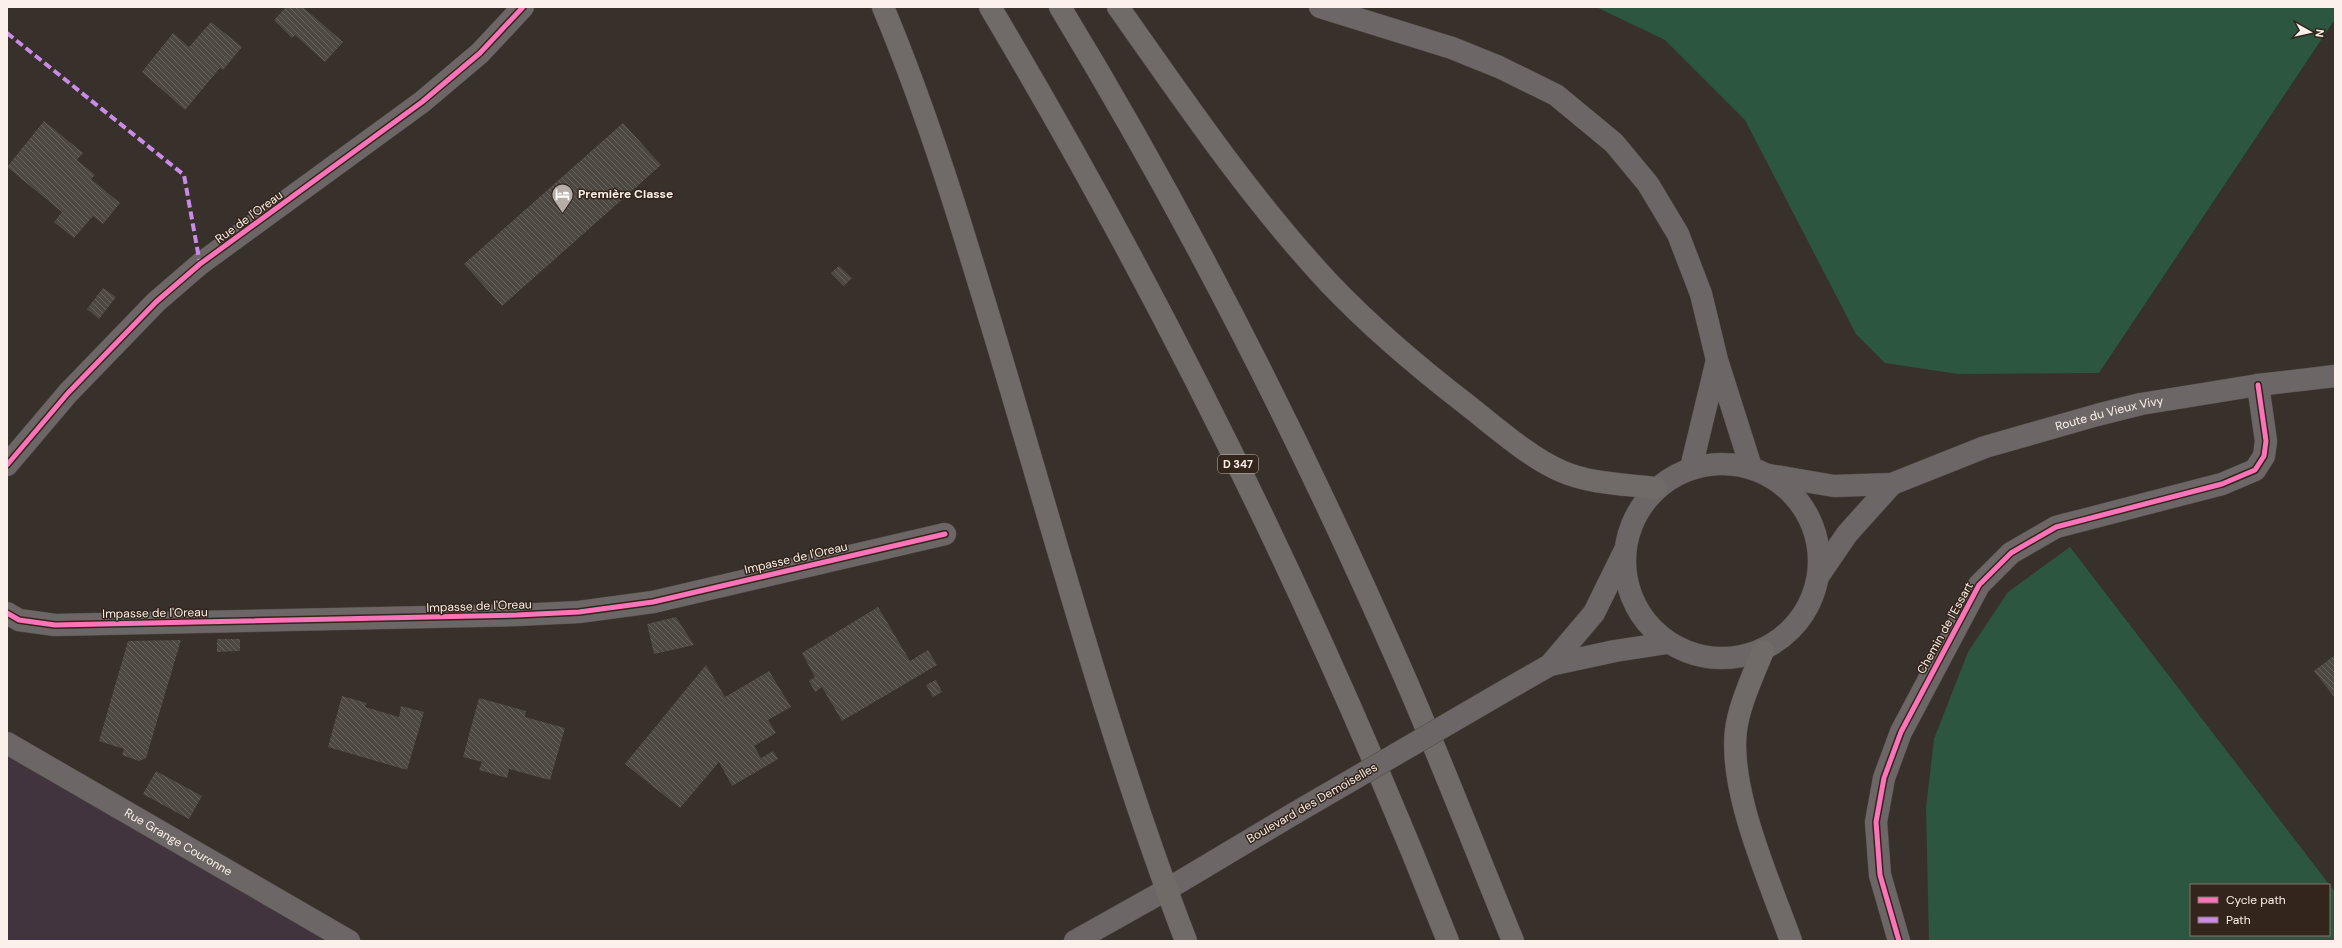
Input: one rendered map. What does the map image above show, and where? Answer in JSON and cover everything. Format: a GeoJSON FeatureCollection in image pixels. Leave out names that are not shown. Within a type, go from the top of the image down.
{"type":"FeatureCollection","features":[{"type":"Feature","properties":{"kind":"highway"},"geometry":{"type":"LineString","coordinates":[[884,7],[907,64],[936,145],[1118,747],[1166,890],[1186,941]]}},
{"type":"Feature","properties":{"kind":"highway","name":"D 347"},"geometry":{"type":"LineString","coordinates":[[990,7],[1121,235],[1203,392],[1273,535],[1349,701],[1407,838],[1448,941]]}},
{"type":"Feature","properties":{"kind":"highway"},"geometry":{"type":"LineString","coordinates":[[1060,7],[1097,68],[1170,198],[1259,366],[1402,671],[1513,941]]}},
{"type":"Feature","properties":{"kind":"highway"},"geometry":{"type":"LineString","coordinates":[[1118,7],[1230,166],[1270,216],[1330,284],[1426,373],[1534,456],[1560,471],[1590,481],[1656,488]]}},
{"type":"Feature","properties":{"kind":"highway"},"geometry":{"type":"LineString","coordinates":[[1763,651],[1737,720],[1734,751],[1738,781],[1745,810],[1791,941]]}},
{"type":"Feature","properties":{"kind":"street","name":"Rue de l'Oreau"},"geometry":{"type":"LineString","coordinates":[[7,465],[68,393],[156,302],[200,264],[422,102],[480,53],[523,7]]}},
{"type":"Feature","properties":{"kind":"street"},"geometry":{"type":"LineString","coordinates":[[1320,7],[1452,48],[1499,67],[1556,95],[1614,143],[1648,184],[1678,234],[1701,294],[1717,360],[1760,471],[1792,493],[1809,517],[1819,546],[1819,576],[1809,606],[1790,632],[1763,651],[1730,659],[1717,658],[1697,656],[1667,643],[1642,618],[1627,587],[1624,552],[1634,517],[1656,488]]}},
{"type":"Feature","properties":{"kind":"street"},"geometry":{"type":"LineString","coordinates":[[1691,468],[1717,360]]}},
{"type":"Feature","properties":{"kind":"street","name":"Route du Vieux Vivy"},"geometry":{"type":"LineString","coordinates":[[1656,488],[1691,468],[1721,462],[1834,486],[1892,484],[1985,447],[2063,424],[2141,404],[2258,385],[2335,376]]}},
{"type":"Feature","properties":{"kind":"street","name":"Chemin de l'Essart"},"geometry":{"type":"LineString","coordinates":[[1899,941],[1880,875],[1876,822],[1884,778],[1901,732],[1979,585],[2011,553],[2056,527],[2222,484],[2255,470],[2264,456],[2266,441],[2258,385]]}},
{"type":"Feature","properties":{"kind":"street","name":"Route du Vieux Vivy"},"geometry":{"type":"LineString","coordinates":[[1819,576],[1847,534],[1892,484]]}},
{"type":"Feature","properties":{"kind":"street","name":"Impasse de l'Oreau"},"geometry":{"type":"LineString","coordinates":[[7,613],[19,620],[55,625],[517,615],[579,612],[653,602],[945,534]]}},
{"type":"Feature","properties":{"kind":"street","name":"Boulevard des Demoiselles"},"geometry":{"type":"LineString","coordinates":[[1550,665],[1594,613],[1624,552]]}},
{"type":"Feature","properties":{"kind":"street","name":"Boulevard des Demoiselles"},"geometry":{"type":"LineString","coordinates":[[1075,941],[1166,890],[1295,813],[1550,665],[1615,651],[1667,643]]}},
{"type":"Feature","properties":{"kind":"street","name":"Rue Grange Couronne"},"geometry":{"type":"LineString","coordinates":[[7,742],[349,941]]}},
{"type":"Feature","properties":{"kind":"shaded area"},"geometry":{"type":"Polygon","coordinates":[[[7,743],[349,941],[7,941],[7,743]]]}},
{"type":"Feature","properties":{"kind":"green space"},"geometry":{"type":"Polygon","coordinates":[[[1596,7],[2335,7],[2335,19],[2099,373],[1958,374],[1885,363],[1856,334],[1745,120],[1665,40],[1596,7]]]}},
{"type":"Feature","properties":{"kind":"green space"},"geometry":{"type":"Polygon","coordinates":[[[2070,547],[2329,884],[2190,884],[2190,936],[2330,936],[2330,885],[2335,892],[2335,941],[1929,941],[1926,808],[1934,739],[1968,652],[2008,592],[2070,547]]]}},
{"type":"Feature","properties":{"kind":"building"},"geometry":{"type":"Polygon","coordinates":[[[286,7],[303,7],[343,42],[325,62],[295,35],[292,38],[274,20],[286,7]]]}},
{"type":"Feature","properties":{"kind":"building"},"geometry":{"type":"Polygon","coordinates":[[[211,22],[242,47],[223,70],[220,68],[185,110],[142,72],[173,33],[189,47],[211,22]]]}},
{"type":"Feature","properties":{"kind":"building"},"geometry":{"type":"Polygon","coordinates":[[[44,121],[83,153],[77,160],[95,175],[91,179],[120,203],[103,224],[93,216],[74,238],[54,222],[62,212],[7,167],[44,121]]]}},
{"type":"Feature","properties":{"kind":"building","name":"Première Classe"},"geometry":{"type":"Polygon","coordinates":[[[623,123],[661,165],[502,306],[464,264],[623,123]]]}},
{"type":"Feature","properties":{"kind":"building"},"geometry":{"type":"Polygon","coordinates":[[[839,266],[852,278],[844,286],[831,273],[839,266]]]}},
{"type":"Feature","properties":{"kind":"building"},"geometry":{"type":"Polygon","coordinates":[[[103,288],[116,297],[99,319],[87,309],[103,288]]]}},
{"type":"Feature","properties":{"kind":"building"},"geometry":{"type":"Polygon","coordinates":[[[878,607],[910,661],[928,650],[937,665],[842,721],[822,687],[815,692],[809,681],[815,677],[802,653],[878,607]]]}},
{"type":"Feature","properties":{"kind":"building"},"geometry":{"type":"Polygon","coordinates":[[[676,617],[694,645],[654,654],[647,624],[676,617]]]}},
{"type":"Feature","properties":{"kind":"building"},"geometry":{"type":"Polygon","coordinates":[[[217,639],[240,639],[240,651],[217,652],[217,639]]]}},
{"type":"Feature","properties":{"kind":"building"},"geometry":{"type":"Polygon","coordinates":[[[181,640],[146,758],[139,761],[122,755],[124,749],[99,741],[128,641],[181,640]]]}},
{"type":"Feature","properties":{"kind":"building"},"geometry":{"type":"Polygon","coordinates":[[[2335,655],[2335,698],[2314,671],[2335,655]]]}},
{"type":"Feature","properties":{"kind":"building"},"geometry":{"type":"Polygon","coordinates":[[[706,665],[725,697],[769,671],[791,707],[768,720],[776,733],[754,746],[761,758],[773,751],[778,759],[732,786],[719,762],[680,808],[625,764],[706,665]]]}},
{"type":"Feature","properties":{"kind":"building"},"geometry":{"type":"Polygon","coordinates":[[[936,680],[942,692],[933,697],[926,685],[936,680]]]}},
{"type":"Feature","properties":{"kind":"building"},"geometry":{"type":"Polygon","coordinates":[[[342,696],[367,703],[365,707],[399,717],[401,706],[424,712],[407,770],[328,747],[342,696]]]}},
{"type":"Feature","properties":{"kind":"building"},"geometry":{"type":"Polygon","coordinates":[[[479,698],[526,711],[525,717],[565,728],[550,780],[509,769],[507,778],[479,770],[482,762],[463,757],[479,698]]]}},
{"type":"Feature","properties":{"kind":"building"},"geometry":{"type":"Polygon","coordinates":[[[156,771],[202,796],[189,819],[143,794],[156,771]]]}},
{"type":"Feature","properties":{"kind":"marked path"},"geometry":{"type":"LineString","coordinates":[[7,33],[184,175],[200,264]]}},
{"type":"Feature","properties":{"kind":"cycle path"},"geometry":{"type":"LineString","coordinates":[[7,465],[68,393],[156,302],[200,264],[422,102],[480,53],[523,7]]}},
{"type":"Feature","properties":{"kind":"cycle path"},"geometry":{"type":"LineString","coordinates":[[1899,941],[1880,875],[1876,822],[1884,778],[1901,732],[1979,585],[2011,553],[2056,527],[2222,484],[2255,470],[2264,456],[2266,441],[2258,385]]}},
{"type":"Feature","properties":{"kind":"cycle path"},"geometry":{"type":"LineString","coordinates":[[7,613],[19,620],[55,625],[517,615],[579,612],[653,602],[945,534]]}},
{"type":"Feature","properties":{"kind":"place","name":"Première Classe"},"geometry":{"type":"Point","coordinates":[562,214]}}]}
